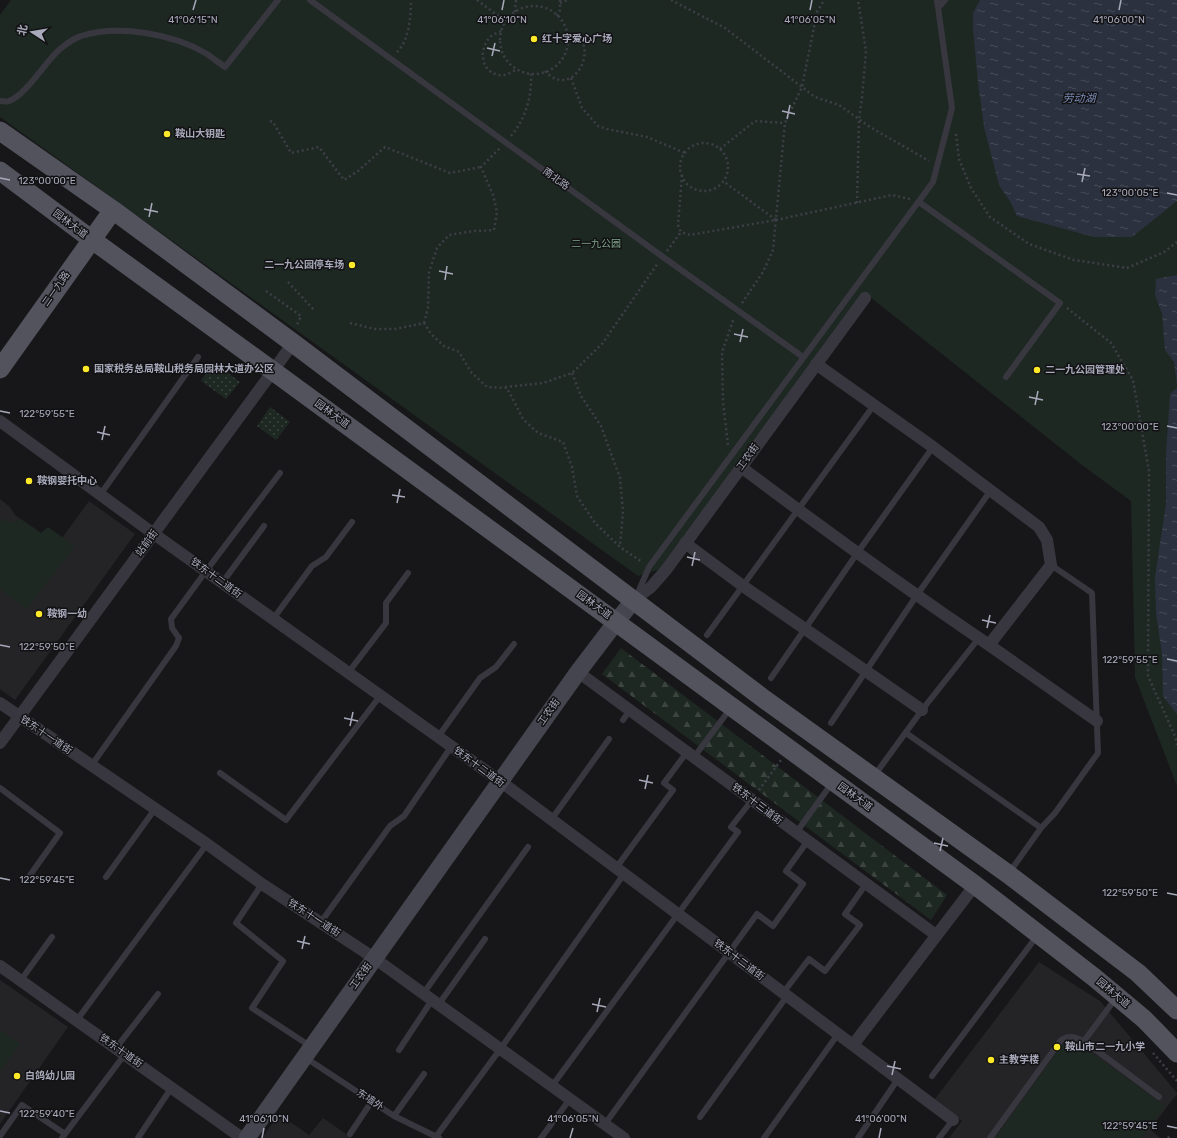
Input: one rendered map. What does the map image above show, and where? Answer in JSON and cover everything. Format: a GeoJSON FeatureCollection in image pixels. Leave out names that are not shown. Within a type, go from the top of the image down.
{"type":"FeatureCollection","features":[{"type":"Feature","properties":{"kind":"main road"},"geometry":{"type":"LineString","coordinates":[[0,131],[113,210],[292,343],[764,699],[1008,874],[1138,973],[1177,1010]]}},
{"type":"Feature","properties":{"kind":"main road","name":"园林大道"},"geometry":{"type":"LineString","coordinates":[[0,171],[91,240],[273,371],[975,885],[1039,934],[1144,1019],[1177,1053]]}},
{"type":"Feature","properties":{"kind":"main road","name":"二一九路"},"geometry":{"type":"LineString","coordinates":[[0,369],[113,210]]}},
{"type":"Feature","properties":{"kind":"street","name":"工农街"},"geometry":{"type":"LineString","coordinates":[[246,1138],[578,672],[634,600],[666,570],[865,298]]}},
{"type":"Feature","properties":{"kind":"street","name":"站前街"},"geometry":{"type":"LineString","coordinates":[[0,743],[292,343]]}},
{"type":"Feature","properties":{"kind":"street"},"geometry":{"type":"LineString","coordinates":[[816,364],[933,447],[1039,527],[1047,540],[1051,565],[984,641]]}},
{"type":"Feature","properties":{"kind":"street","name":"铁东十二道街"},"geometry":{"type":"LineString","coordinates":[[0,421],[154,534],[552,820],[953,1120]]}},
{"type":"Feature","properties":{"kind":"street"},"geometry":{"type":"LineString","coordinates":[[741,467],[916,595],[1097,721]]}},
{"type":"Feature","properties":{"kind":"street"},"geometry":{"type":"LineString","coordinates":[[685,543],[743,586],[922,710]]}},
{"type":"Feature","properties":{"kind":"street"},"geometry":{"type":"LineString","coordinates":[[597,608],[606,611],[614,611],[634,600]]}},
{"type":"Feature","properties":{"kind":"street","name":"铁东十三道街"},"geometry":{"type":"LineString","coordinates":[[578,672],[807,842],[936,935]]}},
{"type":"Feature","properties":{"kind":"street","name":"铁东十一道街"},"geometry":{"type":"LineString","coordinates":[[0,703],[207,844],[262,884],[374,958],[624,1138]]}},
{"type":"Feature","properties":{"kind":"street"},"geometry":{"type":"LineString","coordinates":[[853,1045],[975,885]]}},
{"type":"Feature","properties":{"kind":"street","name":"铁东十道街"},"geometry":{"type":"LineString","coordinates":[[0,966],[242,1138]]}},
{"type":"Feature","properties":{"kind":"lane"},"geometry":{"type":"LineString","coordinates":[[0,102],[8,102],[18,95],[60,49],[79,36],[105,31],[141,32],[161,36],[207,54],[225,67],[278,0]]}},
{"type":"Feature","properties":{"kind":"lane","name":"南北路"},"geometry":{"type":"LineString","coordinates":[[310,0],[803,357]]}},
{"type":"Feature","properties":{"kind":"lane"},"geometry":{"type":"LineString","coordinates":[[634,600],[649,567],[933,182],[952,108],[937,0]]}},
{"type":"Feature","properties":{"kind":"lane"},"geometry":{"type":"LineString","coordinates":[[938,8],[945,0]]}},
{"type":"Feature","properties":{"kind":"lane"},"geometry":{"type":"LineString","coordinates":[[919,202],[1060,303],[1006,377]]}},
{"type":"Feature","properties":{"kind":"lane"},"geometry":{"type":"LineString","coordinates":[[100,494],[198,357]]}},
{"type":"Feature","properties":{"kind":"lane"},"geometry":{"type":"LineString","coordinates":[[707,635],[874,405]]}},
{"type":"Feature","properties":{"kind":"lane"},"geometry":{"type":"LineString","coordinates":[[771,678],[933,447]]}},
{"type":"Feature","properties":{"kind":"lane"},"geometry":{"type":"LineString","coordinates":[[91,766],[176,646],[179,638],[172,628],[172,619],[206,571],[280,473]]}},
{"type":"Feature","properties":{"kind":"lane"},"geometry":{"type":"LineString","coordinates":[[831,723],[916,595],[990,490]]}},
{"type":"Feature","properties":{"kind":"lane"},"geometry":{"type":"LineString","coordinates":[[273,619],[312,566],[326,557],[352,522]]}},
{"type":"Feature","properties":{"kind":"lane"},"geometry":{"type":"LineString","coordinates":[[222,583],[264,526]]}},
{"type":"Feature","properties":{"kind":"lane"},"geometry":{"type":"LineString","coordinates":[[1008,874],[1041,828],[1055,813],[1098,753],[1092,593],[1051,565]]}},
{"type":"Feature","properties":{"kind":"lane"},"geometry":{"type":"LineString","coordinates":[[348,673],[386,623],[386,603],[408,573]]}},
{"type":"Feature","properties":{"kind":"lane"},"geometry":{"type":"LineString","coordinates":[[872,776],[877,772],[906,734],[922,710],[984,641]]}},
{"type":"Feature","properties":{"kind":"lane"},"geometry":{"type":"LineString","coordinates":[[438,737],[480,678],[496,667],[514,644]]}},
{"type":"Feature","properties":{"kind":"lane"},"geometry":{"type":"LineString","coordinates":[[220,773],[286,820],[380,696]]}},
{"type":"Feature","properties":{"kind":"lane"},"geometry":{"type":"LineString","coordinates":[[437,1137],[500,1048],[673,790],[664,784],[731,707]]}},
{"type":"Feature","properties":{"kind":"lane"},"geometry":{"type":"LineString","coordinates":[[623,720],[630,710]]}},
{"type":"Feature","properties":{"kind":"lane"},"geometry":{"type":"LineString","coordinates":[[906,734],[1041,828]]}},
{"type":"Feature","properties":{"kind":"lane"},"geometry":{"type":"LineString","coordinates":[[552,820],[609,739]]}},
{"type":"Feature","properties":{"kind":"lane"},"geometry":{"type":"LineString","coordinates":[[321,922],[390,826],[404,816],[451,747]]}},
{"type":"Feature","properties":{"kind":"lane"},"geometry":{"type":"LineString","coordinates":[[796,833],[834,781]]}},
{"type":"Feature","properties":{"kind":"lane"},"geometry":{"type":"LineString","coordinates":[[0,788],[60,833],[28,878]]}},
{"type":"Feature","properties":{"kind":"lane"},"geometry":{"type":"LineString","coordinates":[[552,1086],[738,832],[731,827],[752,800]]}},
{"type":"Feature","properties":{"kind":"lane"},"geometry":{"type":"LineString","coordinates":[[106,877],[155,809]]}},
{"type":"Feature","properties":{"kind":"lane"},"geometry":{"type":"LineString","coordinates":[[605,1124],[757,914],[773,926],[804,884],[786,871],[807,842]]}},
{"type":"Feature","properties":{"kind":"lane"},"geometry":{"type":"LineString","coordinates":[[77,1020],[207,844]]}},
{"type":"Feature","properties":{"kind":"lane"},"geometry":{"type":"LineString","coordinates":[[399,1050],[528,847]]}},
{"type":"Feature","properties":{"kind":"lane","name":"东墙外"},"geometry":{"type":"LineString","coordinates":[[262,884],[236,923],[283,961],[252,1008],[372,1101],[394,1116],[437,1137]]}},
{"type":"Feature","properties":{"kind":"lane"},"geometry":{"type":"LineString","coordinates":[[700,1117],[809,959],[825,971],[860,925],[845,914],[866,884]]}},
{"type":"Feature","properties":{"kind":"lane"},"geometry":{"type":"LineString","coordinates":[[932,1076],[1039,934]]}},
{"type":"Feature","properties":{"kind":"lane"},"geometry":{"type":"LineString","coordinates":[[21,980],[52,937]]}},
{"type":"Feature","properties":{"kind":"lane"},"geometry":{"type":"LineString","coordinates":[[431,999],[485,939]]}},
{"type":"Feature","properties":{"kind":"lane"},"geometry":{"type":"LineString","coordinates":[[0,1136],[22,1105],[63,1136],[158,994]]}},
{"type":"Feature","properties":{"kind":"lane"},"geometry":{"type":"LineString","coordinates":[[1084,1041],[1117,997]]}},
{"type":"Feature","properties":{"kind":"lane"},"geometry":{"type":"LineString","coordinates":[[764,1138],[838,1034]]}},
{"type":"Feature","properties":{"kind":"lane"},"geometry":{"type":"LineString","coordinates":[[990,1138],[1061,1040],[1068,1036],[1074,1036],[1084,1041],[1160,1097]]}},
{"type":"Feature","properties":{"kind":"lane"},"geometry":{"type":"LineString","coordinates":[[394,1116],[424,1074]]}},
{"type":"Feature","properties":{"kind":"lane"},"geometry":{"type":"LineString","coordinates":[[858,1138],[898,1080]]}},
{"type":"Feature","properties":{"kind":"lane"},"geometry":{"type":"LineString","coordinates":[[138,1138],[172,1087]]}},
{"type":"Feature","properties":{"kind":"lane"},"geometry":{"type":"LineString","coordinates":[[541,1138],[570,1099]]}},
{"type":"Feature","properties":{"kind":"lane"},"geometry":{"type":"LineString","coordinates":[[350,1134],[372,1101]]}},
{"type":"Feature","properties":{"kind":"lane"},"geometry":{"type":"LineString","coordinates":[[939,1138],[953,1120]]}},
{"type":"Feature","properties":{"kind":"path"},"geometry":{"type":"LineString","coordinates":[[391,58],[402,48],[410,20],[411,0]]}},
{"type":"Feature","properties":{"kind":"path"},"geometry":{"type":"LineString","coordinates":[[477,0],[505,21]]}},
{"type":"Feature","properties":{"kind":"path"},"geometry":{"type":"LineString","coordinates":[[515,12],[516,0]]}},
{"type":"Feature","properties":{"kind":"path"},"geometry":{"type":"LineString","coordinates":[[557,16],[560,10],[560,1],[567,0]]}},
{"type":"Feature","properties":{"kind":"path"},"geometry":{"type":"LineString","coordinates":[[671,0],[725,28],[815,96],[839,105],[870,127],[937,166]]}},
{"type":"Feature","properties":{"kind":"path"},"geometry":{"type":"LineString","coordinates":[[729,459],[723,402],[722,352],[738,310],[763,272],[773,250],[785,122],[802,87],[817,12],[824,0]]}},
{"type":"Feature","properties":{"kind":"path"},"geometry":{"type":"LineString","coordinates":[[857,203],[858,119],[862,98],[866,51],[858,0]]}},
{"type":"Feature","properties":{"kind":"path"},"geometry":{"type":"LineString","coordinates":[[534,5],[545,7],[555,13],[562,21],[567,34],[568,43],[565,54],[558,63],[539,73],[531,73],[517,69],[508,62],[502,53],[500,42],[501,31],[505,21],[523,7],[534,5]]}},
{"type":"Feature","properties":{"kind":"path"},"geometry":{"type":"LineString","coordinates":[[501,31],[490,36],[483,51],[483,60],[486,67],[492,72],[500,75],[508,74],[517,69]]}},
{"type":"Feature","properties":{"kind":"path"},"geometry":{"type":"LineString","coordinates":[[545,71],[551,77],[561,81],[571,78],[582,66],[584,46],[575,36],[567,34]]}},
{"type":"Feature","properties":{"kind":"path"},"geometry":{"type":"LineString","coordinates":[[270,121],[273,122],[291,153],[320,147],[344,180],[358,171],[385,147],[450,174],[481,167],[516,129],[527,108],[532,88],[531,73]]}},
{"type":"Feature","properties":{"kind":"path"},"geometry":{"type":"LineString","coordinates":[[571,78],[582,108],[598,126],[647,137],[685,153]]}},
{"type":"Feature","properties":{"kind":"path"},"geometry":{"type":"LineString","coordinates":[[952,108],[959,159],[971,188],[990,217],[1029,244],[1074,260],[1127,268],[1164,252],[1177,242]]}},
{"type":"Feature","properties":{"kind":"path"},"geometry":{"type":"LineString","coordinates":[[720,149],[755,121],[785,122]]}},
{"type":"Feature","properties":{"kind":"path"},"geometry":{"type":"LineString","coordinates":[[705,143],[720,149],[728,162],[728,170],[723,181],[714,188],[707,190],[699,190],[692,187],[686,182],[680,167],[681,160],[685,153],[691,147],[705,143]]}},
{"type":"Feature","properties":{"kind":"path"},"geometry":{"type":"LineString","coordinates":[[481,167],[493,194],[497,212],[494,230],[474,231],[449,235],[437,248],[429,272],[428,308],[424,323],[431,334],[444,346],[459,352],[471,372],[487,387],[507,388],[523,419],[538,433],[562,442],[572,468],[577,496],[595,523],[620,547],[649,567]]}},
{"type":"Feature","properties":{"kind":"path"},"geometry":{"type":"LineString","coordinates":[[682,175],[678,225],[681,232],[690,235],[776,220],[892,195],[919,202]]}},
{"type":"Feature","properties":{"kind":"path"},"geometry":{"type":"LineString","coordinates":[[723,181],[776,220]]}},
{"type":"Feature","properties":{"kind":"path"},"geometry":{"type":"LineString","coordinates":[[499,388],[543,383],[572,373],[602,344],[681,232]]}},
{"type":"Feature","properties":{"kind":"path"},"geometry":{"type":"LineString","coordinates":[[288,282],[315,311]]}},
{"type":"Feature","properties":{"kind":"path"},"geometry":{"type":"LineString","coordinates":[[1060,303],[1111,343],[1133,380],[1149,471],[1148,676],[1175,736],[1177,745]]}},
{"type":"Feature","properties":{"kind":"path"},"geometry":{"type":"LineString","coordinates":[[350,323],[376,328],[395,329],[424,323]]}},
{"type":"Feature","properties":{"kind":"path"},"geometry":{"type":"LineString","coordinates":[[572,373],[581,396],[601,426],[620,478],[623,512],[620,547]]}},
{"type":"Feature","properties":{"kind":"path"},"geometry":{"type":"LineString","coordinates":[[752,800],[789,748]]}},
{"type":"Feature","properties":{"kind":"path"},"geometry":{"type":"LineString","coordinates":[[1168,1138],[1171,1134]]}},
{"type":"Feature","properties":{"kind":"shaded area","name":"鞍钢一幼"},"geometry":{"type":"Polygon","coordinates":[[[0,499],[10,507],[15,515],[41,533],[62,538],[89,501],[135,534],[15,700],[0,689],[0,499]]]}},
{"type":"Feature","properties":{"kind":"shaded area","name":"鞍山市二一九小学"},"geometry":{"type":"Polygon","coordinates":[[[1039,962],[1100,1001],[1177,1093],[1150,1129],[1160,1138],[949,1138],[962,1121],[935,1099],[1039,962]]]}},
{"type":"Feature","properties":{"kind":"shaded area","name":"白鸽幼儿园"},"geometry":{"type":"Polygon","coordinates":[[[0,980],[68,1027],[0,1124],[0,980]]]}},
{"type":"Feature","properties":{"kind":"shaded area"},"geometry":{"type":"Polygon","coordinates":[[[279,1114],[309,1135],[323,1118],[352,1138],[262,1138],[279,1114]]]}},
{"type":"Feature","properties":{"kind":"green space","name":"二一九公园"},"geometry":{"type":"Polygon","coordinates":[[[11,0],[1177,0],[1177,786],[1135,677],[1131,501],[1082,465],[865,293],[660,569],[638,576],[0,117],[0,15],[11,0]]]}},
{"type":"Feature","properties":{"kind":"green space"},"geometry":{"type":"Polygon","coordinates":[[[213,362],[240,382],[226,399],[201,381],[213,362]]]}},
{"type":"Feature","properties":{"kind":"green space"},"geometry":{"type":"Polygon","coordinates":[[[270,407],[290,422],[276,440],[257,426],[270,407]]]}},
{"type":"Feature","properties":{"kind":"green space"},"geometry":{"type":"Polygon","coordinates":[[[4,518],[10,523],[21,519],[41,533],[48,527],[75,546],[27,609],[0,589],[0,523],[4,518]]]}},
{"type":"Feature","properties":{"kind":"green space"},"geometry":{"type":"Polygon","coordinates":[[[621,648],[947,895],[931,920],[602,674],[621,648]]]}},
{"type":"Feature","properties":{"kind":"green space"},"geometry":{"type":"Polygon","coordinates":[[[0,1030],[20,1044],[0,1072],[0,1030]]]}},
{"type":"Feature","properties":{"kind":"green space"},"geometry":{"type":"Polygon","coordinates":[[[1074,1040],[1165,1106],[1141,1138],[995,1138],[1063,1044],[1074,1040]]]}},
{"type":"Feature","properties":{"kind":"water","name":"劳动湖"},"geometry":{"type":"Polygon","coordinates":[[[980,0],[1177,0],[1177,201],[1132,237],[1094,237],[1017,216],[1011,203],[999,185],[984,127],[973,29],[973,13],[980,0]]]}},
{"type":"Feature","properties":{"kind":"water"},"geometry":{"type":"Polygon","coordinates":[[[1177,275],[1177,385],[1174,362],[1165,350],[1162,314],[1155,295],[1156,279],[1177,275]]]}},
{"type":"Feature","properties":{"kind":"water"},"geometry":{"type":"Polygon","coordinates":[[[1177,388],[1177,714],[1163,696],[1162,654],[1156,613],[1155,577],[1166,504],[1166,454],[1170,394],[1177,388]]]}},
{"type":"Feature","properties":{"kind":"place","name":"红十字爱心广场"},"geometry":{"type":"Point","coordinates":[534,39]}},
{"type":"Feature","properties":{"kind":"place","name":"鞍山大钥匙"},"geometry":{"type":"Point","coordinates":[167,134]}},
{"type":"Feature","properties":{"kind":"place","name":"二一九公园停车场"},"geometry":{"type":"Point","coordinates":[352,265]}},
{"type":"Feature","properties":{"kind":"place","name":"国家税务总局鞍山税务局园林大道办公区"},"geometry":{"type":"Point","coordinates":[86,369]}},
{"type":"Feature","properties":{"kind":"place","name":"二一九公园管理处"},"geometry":{"type":"Point","coordinates":[1037,370]}},
{"type":"Feature","properties":{"kind":"place","name":"鞍钢婴托中心"},"geometry":{"type":"Point","coordinates":[29,481]}},
{"type":"Feature","properties":{"kind":"place","name":"鞍钢一幼"},"geometry":{"type":"Point","coordinates":[39,614]}},
{"type":"Feature","properties":{"kind":"place","name":"鞍山市二一九小学"},"geometry":{"type":"Point","coordinates":[1057,1047]}},
{"type":"Feature","properties":{"kind":"place","name":"主教学楼"},"geometry":{"type":"Point","coordinates":[991,1060]}},
{"type":"Feature","properties":{"kind":"place","name":"白鸽幼儿园"},"geometry":{"type":"Point","coordinates":[17,1076]}}]}
